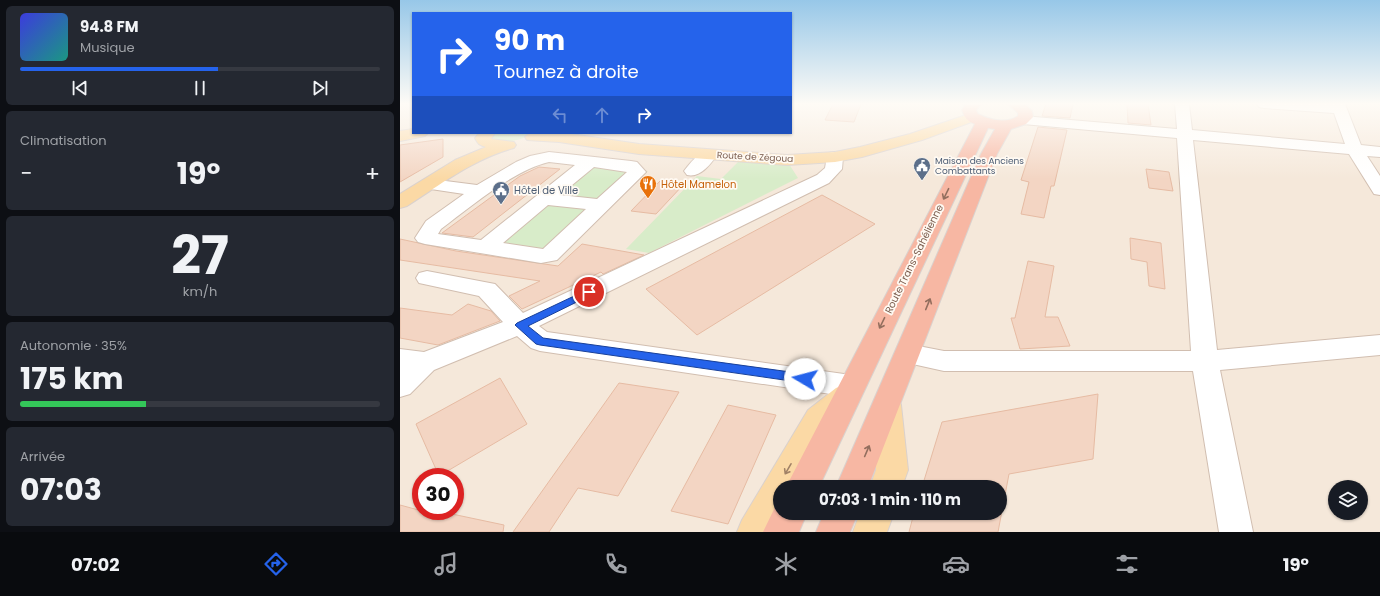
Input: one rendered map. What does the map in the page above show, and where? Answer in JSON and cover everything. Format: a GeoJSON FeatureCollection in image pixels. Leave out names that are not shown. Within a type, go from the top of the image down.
{"type":"FeatureCollection","features":[{"type":"Feature","properties":{"kind":"highway","name":"Route Trans-Sahélienne"},"geometry":{"type":"LineString","coordinates":[[805,480],[849,391],[968,129]]}},
{"type":"Feature","properties":{"kind":"highway"},"geometry":{"type":"LineString","coordinates":[[855,480],[989,154],[1009,129]]}},
{"type":"Feature","properties":{"kind":"highway"},"geometry":{"type":"LineString","coordinates":[[780,532],[786,520]]}},
{"type":"Feature","properties":{"kind":"highway"},"geometry":{"type":"LineString","coordinates":[[833,532],[838,520]]}},
{"type":"Feature","properties":{"kind":"main road","name":"Route de Zégoua"},"geometry":{"type":"LineString","coordinates":[[601,134],[651,140],[765,148],[803,149],[862,142],[913,129]]}},
{"type":"Feature","properties":{"kind":"main road","name":"Route de Zégoua"},"geometry":{"type":"LineString","coordinates":[[504,145],[523,142],[537,135],[639,149],[787,160],[835,158],[916,137],[936,129]]}},
{"type":"Feature","properties":{"kind":"main road"},"geometry":{"type":"LineString","coordinates":[[400,136],[413,134]]}},
{"type":"Feature","properties":{"kind":"main road"},"geometry":{"type":"LineString","coordinates":[[462,164],[485,136],[496,145],[504,145]]}},
{"type":"Feature","properties":{"kind":"main road"},"geometry":{"type":"LineString","coordinates":[[400,202],[462,164],[504,145]]}},
{"type":"Feature","properties":{"kind":"main road"},"geometry":{"type":"LineString","coordinates":[[754,532],[818,419],[849,391]]}},
{"type":"Feature","properties":{"kind":"main road"},"geometry":{"type":"LineString","coordinates":[[887,405],[892,470],[888,480]]}},
{"type":"Feature","properties":{"kind":"main road"},"geometry":{"type":"LineString","coordinates":[[870,532],[874,520]]}},
{"type":"Feature","properties":{"kind":"street"},"geometry":{"type":"LineString","coordinates":[[1103,129],[1380,152]]}},
{"type":"Feature","properties":{"kind":"street"},"geometry":{"type":"LineString","coordinates":[[1184,129],[1205,361],[1236,532]]}},
{"type":"Feature","properties":{"kind":"street"},"geometry":{"type":"LineString","coordinates":[[1348,129],[1355,150],[1380,190]]}},
{"type":"Feature","properties":{"kind":"street"},"geometry":{"type":"LineString","coordinates":[[693,171],[710,155]]}},
{"type":"Feature","properties":{"kind":"street"},"geometry":{"type":"LineString","coordinates":[[549,158],[590,162],[631,166],[637,172],[549,255],[541,256],[425,238],[433,225],[480,191],[522,166],[536,160],[549,158]]}},
{"type":"Feature","properties":{"kind":"street"},"geometry":{"type":"LineString","coordinates":[[400,386],[425,363],[520,325],[823,179],[833,169],[835,158]]}},
{"type":"Feature","properties":{"kind":"street"},"geometry":{"type":"LineString","coordinates":[[485,247],[590,162]]}},
{"type":"Feature","properties":{"kind":"street"},"geometry":{"type":"LineString","coordinates":[[430,184],[480,191]]}},
{"type":"Feature","properties":{"kind":"street"},"geometry":{"type":"LineString","coordinates":[[543,199],[601,205]]}},
{"type":"Feature","properties":{"kind":"street"},"geometry":{"type":"LineString","coordinates":[[427,278],[487,290],[520,325],[540,341],[849,391]]}},
{"type":"Feature","properties":{"kind":"street"},"geometry":{"type":"LineString","coordinates":[[908,354],[944,361],[1205,361],[1380,345]]}},
{"type":"Feature","properties":{"kind":"street"},"geometry":{"type":"LineString","coordinates":[[400,359],[425,363]]}},
{"type":"Feature","properties":{"kind":"shaded area"},"geometry":{"type":"Polygon","coordinates":[[[400,129],[412,129],[412,134],[792,134],[792,129],[1380,129],[1380,532],[400,532],[400,129]]]}},
{"type":"Feature","properties":{"kind":"green space"},"geometry":{"type":"Polygon","coordinates":[[[493,134],[531,134],[519,139],[505,141],[495,141],[492,136],[493,134]]]}},
{"type":"Feature","properties":{"kind":"green space"},"geometry":{"type":"Polygon","coordinates":[[[740,160],[789,164],[798,178],[649,253],[626,249],[697,176],[721,179],[740,160]]]}},
{"type":"Feature","properties":{"kind":"green space"},"geometry":{"type":"Polygon","coordinates":[[[594,165],[648,171],[561,252],[498,244],[594,165]]]}},
{"type":"Feature","properties":{"kind":"building"},"geometry":{"type":"Polygon","coordinates":[[[1037,129],[1067,130],[1054,186],[1051,186],[1044,218],[1021,214],[1029,182],[1021,180],[1037,129]]]}},
{"type":"Feature","properties":{"kind":"building"},"geometry":{"type":"Polygon","coordinates":[[[443,139],[443,157],[400,182],[400,145],[443,139]]]}},
{"type":"Feature","properties":{"kind":"building"},"geometry":{"type":"Polygon","coordinates":[[[539,167],[560,169],[473,237],[442,233],[520,176],[539,167]]]}},
{"type":"Feature","properties":{"kind":"building"},"geometry":{"type":"Polygon","coordinates":[[[1146,169],[1169,172],[1173,191],[1149,188],[1146,169]]]}},
{"type":"Feature","properties":{"kind":"building"},"geometry":{"type":"Polygon","coordinates":[[[660,181],[684,184],[656,214],[631,211],[660,181]]]}},
{"type":"Feature","properties":{"kind":"building"},"geometry":{"type":"Polygon","coordinates":[[[822,195],[875,224],[697,335],[646,289],[822,195]]]}},
{"type":"Feature","properties":{"kind":"building"},"geometry":{"type":"Polygon","coordinates":[[[1130,238],[1161,243],[1165,289],[1149,286],[1147,262],[1131,259],[1130,238]]]}},
{"type":"Feature","properties":{"kind":"building"},"geometry":{"type":"Polygon","coordinates":[[[400,239],[456,251],[558,266],[582,244],[644,255],[603,274],[601,272],[522,309],[509,296],[540,281],[400,260],[400,239]]]}},
{"type":"Feature","properties":{"kind":"building"},"geometry":{"type":"Polygon","coordinates":[[[1028,261],[1054,266],[1045,317],[1058,317],[1070,346],[1020,349],[1011,318],[1015,318],[1028,261]]]}},
{"type":"Feature","properties":{"kind":"building"},"geometry":{"type":"Polygon","coordinates":[[[468,304],[491,311],[500,321],[438,345],[400,338],[400,308],[452,315],[468,304]]]}},
{"type":"Feature","properties":{"kind":"building"},"geometry":{"type":"Polygon","coordinates":[[[500,378],[527,424],[453,468],[435,468],[416,424],[500,378]]]}},
{"type":"Feature","properties":{"kind":"building"},"geometry":{"type":"Polygon","coordinates":[[[619,383],[679,392],[618,496],[578,488],[549,532],[513,532],[619,383]]]}},
{"type":"Feature","properties":{"kind":"building"},"geometry":{"type":"Polygon","coordinates":[[[1098,394],[1093,459],[1009,474],[1007,485],[1007,480],[924,480],[942,422],[1098,394]]]}},
{"type":"Feature","properties":{"kind":"building"},"geometry":{"type":"Polygon","coordinates":[[[728,405],[776,415],[728,524],[671,511],[728,405]]]}},
{"type":"Feature","properties":{"kind":"building"},"geometry":{"type":"Polygon","coordinates":[[[400,505],[412,508],[412,520],[464,520],[464,517],[504,525],[503,532],[400,532],[400,505]]]}},
{"type":"Feature","properties":{"kind":"building"},"geometry":{"type":"Polygon","coordinates":[[[912,520],[1000,520],[998,532],[909,532],[912,520]]]}},
{"type":"Feature","properties":{"kind":"place","name":"Maison des Anciens Combattants"},"geometry":{"type":"Point","coordinates":[922,181]}},
{"type":"Feature","properties":{"kind":"place","name":"Hôtel Mamelon"},"geometry":{"type":"Point","coordinates":[648,199]}},
{"type":"Feature","properties":{"kind":"place","name":"Hôtel de Ville"},"geometry":{"type":"Point","coordinates":[501,205]}},
{"type":"Feature","properties":{"kind":"route"},"geometry":{"type":"LineString","coordinates":[[589,292],[520,325],[540,341],[805,379]]}}]}
